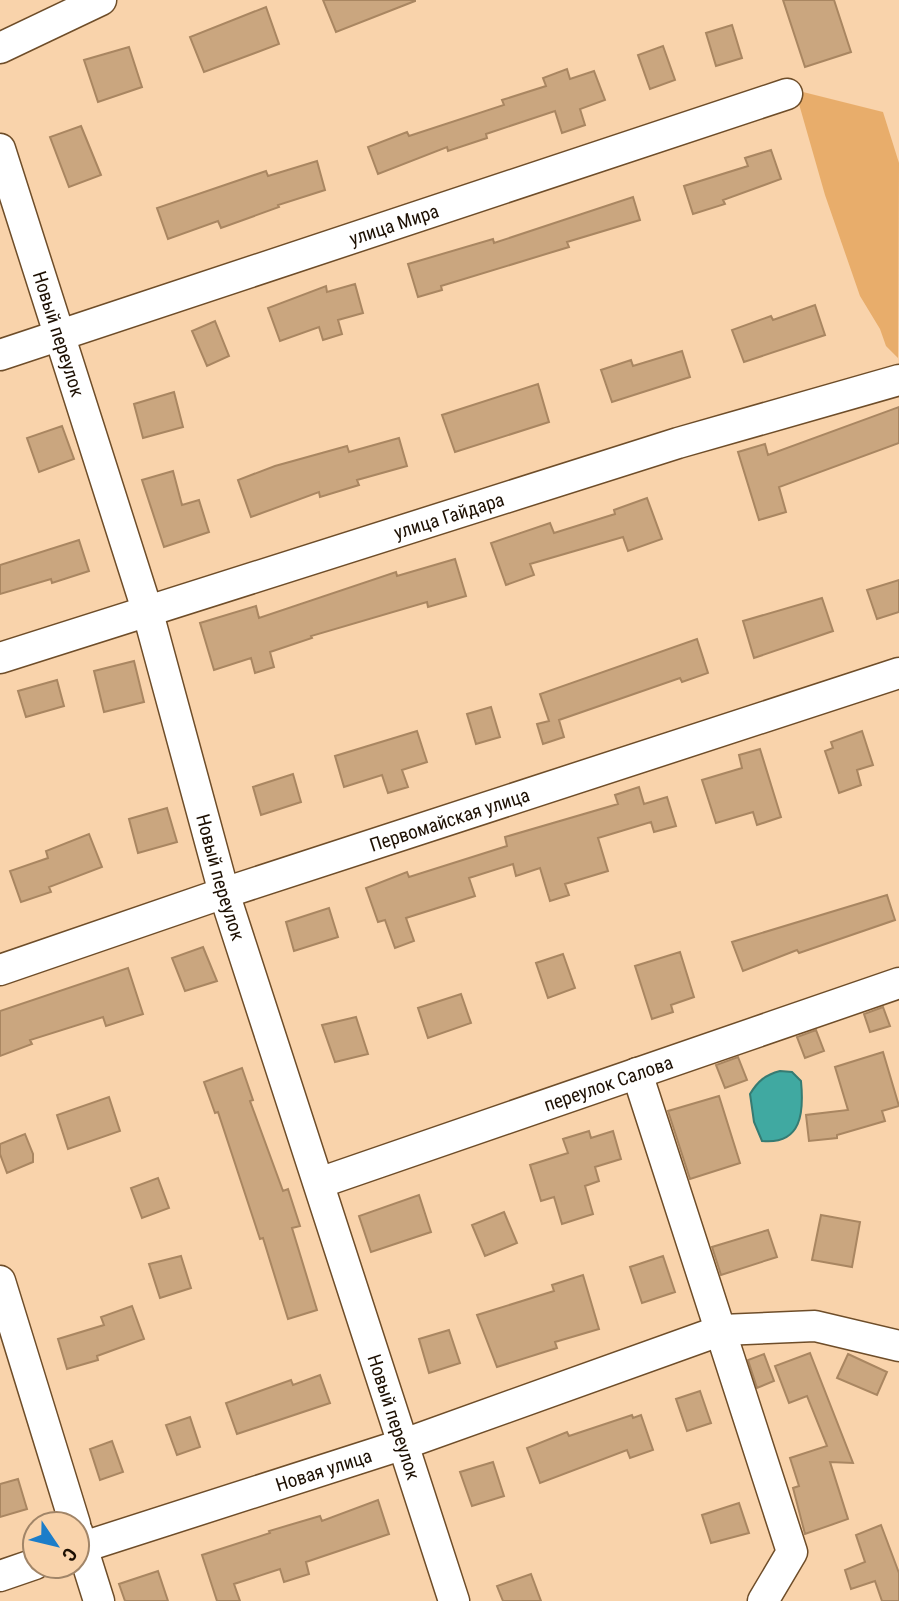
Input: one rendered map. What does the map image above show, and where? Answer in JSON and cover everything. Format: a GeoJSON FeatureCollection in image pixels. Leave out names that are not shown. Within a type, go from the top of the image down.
{"type":"FeatureCollection","features":[{"type":"Feature","properties":{"kind":"street"},"geometry":{"type":"LineString","coordinates":[[0,48],[101,0]]}},
{"type":"Feature","properties":{"kind":"street","name":"улица Мира"},"geometry":{"type":"LineString","coordinates":[[0,355],[787,94]]}},
{"type":"Feature","properties":{"kind":"street","name":"Новый переулок"},"geometry":{"type":"LineString","coordinates":[[0,149],[148,613],[224,893],[454,1601]]}},
{"type":"Feature","properties":{"kind":"street","name":"улица Гайдара"},"geometry":{"type":"LineString","coordinates":[[0,658],[678,443],[899,380]]}},
{"type":"Feature","properties":{"kind":"street","name":"Первомайская улица"},"geometry":{"type":"LineString","coordinates":[[0,970],[224,893],[899,673]]}},
{"type":"Feature","properties":{"kind":"street","name":"переулок Салова"},"geometry":{"type":"LineString","coordinates":[[319,1183],[899,983]]}},
{"type":"Feature","properties":{"kind":"street"},"geometry":{"type":"LineString","coordinates":[[638,1073],[792,1552],[763,1601]]}},
{"type":"Feature","properties":{"kind":"street"},"geometry":{"type":"LineString","coordinates":[[0,1280],[70,1510]]}},
{"type":"Feature","properties":{"kind":"street","name":"Новая улица"},"geometry":{"type":"LineString","coordinates":[[91,1534],[404,1444],[722,1330],[815,1325],[899,1346]]}},
{"type":"Feature","properties":{"kind":"street"},"geometry":{"type":"LineString","coordinates":[[0,1576],[21,1569]]}},
{"type":"Feature","properties":{"kind":"street"},"geometry":{"type":"LineString","coordinates":[[91,1577],[99,1601]]}},
{"type":"Feature","properties":{"kind":"shaded area"},"geometry":{"type":"Polygon","coordinates":[[[795,90],[883,112],[899,163],[898,358],[886,346],[880,329],[860,296],[825,195],[795,90]]]}},
{"type":"Feature","properties":{"kind":"water"},"geometry":{"type":"Polygon","coordinates":[[[780,1071],[792,1072],[801,1081],[801,1115],[793,1132],[785,1138],[762,1141],[754,1122],[750,1094],[762,1079],[780,1071]]]}},
{"type":"Feature","properties":{"kind":"building"},"geometry":{"type":"Polygon","coordinates":[[[323,0],[415,0],[415,1],[336,32],[323,0]]]}},
{"type":"Feature","properties":{"kind":"building"},"geometry":{"type":"Polygon","coordinates":[[[783,0],[834,0],[851,52],[805,67],[783,0]]]}},
{"type":"Feature","properties":{"kind":"building"},"geometry":{"type":"Polygon","coordinates":[[[266,7],[279,44],[204,72],[190,37],[266,7]]]}},
{"type":"Feature","properties":{"kind":"building"},"geometry":{"type":"Polygon","coordinates":[[[732,25],[742,58],[716,66],[706,33],[732,25]]]}},
{"type":"Feature","properties":{"kind":"building"},"geometry":{"type":"Polygon","coordinates":[[[663,46],[675,80],[650,89],[638,55],[663,46]]]}},
{"type":"Feature","properties":{"kind":"building"},"geometry":{"type":"Polygon","coordinates":[[[129,47],[142,87],[98,102],[84,60],[129,47]]]}},
{"type":"Feature","properties":{"kind":"building"},"geometry":{"type":"Polygon","coordinates":[[[567,69],[570,79],[594,71],[605,100],[580,109],[585,125],[562,133],[555,111],[486,134],[487,138],[448,151],[447,147],[378,174],[368,147],[407,132],[409,136],[504,105],[502,100],[546,86],[543,78],[567,69]]]}},
{"type":"Feature","properties":{"kind":"building"},"geometry":{"type":"Polygon","coordinates":[[[81,126],[101,175],[69,187],[50,137],[81,126]]]}},
{"type":"Feature","properties":{"kind":"building"},"geometry":{"type":"Polygon","coordinates":[[[771,150],[781,179],[723,200],[725,204],[693,214],[684,186],[748,166],[745,158],[771,150]]]}},
{"type":"Feature","properties":{"kind":"building"},"geometry":{"type":"Polygon","coordinates":[[[317,161],[325,190],[221,228],[218,221],[168,239],[157,208],[266,171],[268,176],[317,161]]]}},
{"type":"Feature","properties":{"kind":"building"},"geometry":{"type":"Polygon","coordinates":[[[633,197],[640,220],[567,242],[569,247],[441,286],[442,290],[418,297],[408,264],[493,239],[494,243],[633,197]]]}},
{"type":"Feature","properties":{"kind":"building"},"geometry":{"type":"Polygon","coordinates":[[[355,284],[363,313],[338,320],[342,334],[323,340],[319,327],[280,341],[268,308],[326,286],[327,292],[355,284]]]}},
{"type":"Feature","properties":{"kind":"building"},"geometry":{"type":"Polygon","coordinates":[[[815,305],[825,335],[744,362],[732,330],[771,316],[773,320],[815,305]]]}},
{"type":"Feature","properties":{"kind":"building"},"geometry":{"type":"Polygon","coordinates":[[[215,321],[229,356],[207,366],[192,331],[215,321]]]}},
{"type":"Feature","properties":{"kind":"building"},"geometry":{"type":"Polygon","coordinates":[[[682,351],[690,377],[612,402],[601,370],[631,360],[633,366],[682,351]]]}},
{"type":"Feature","properties":{"kind":"building"},"geometry":{"type":"Polygon","coordinates":[[[538,384],[549,422],[455,452],[442,415],[538,384]]]}},
{"type":"Feature","properties":{"kind":"building"},"geometry":{"type":"Polygon","coordinates":[[[174,392],[183,427],[143,438],[134,404],[174,392]]]}},
{"type":"Feature","properties":{"kind":"building"},"geometry":{"type":"Polygon","coordinates":[[[899,407],[899,443],[779,487],[786,512],[759,520],[738,452],[765,444],[768,455],[899,407]]]}},
{"type":"Feature","properties":{"kind":"building"},"geometry":{"type":"Polygon","coordinates":[[[62,426],[74,459],[39,472],[27,438],[62,426]]]}},
{"type":"Feature","properties":{"kind":"building"},"geometry":{"type":"Polygon","coordinates":[[[399,438],[407,466],[357,480],[359,485],[320,497],[319,492],[251,517],[238,480],[275,466],[347,446],[349,452],[399,438]]]}},
{"type":"Feature","properties":{"kind":"building"},"geometry":{"type":"Polygon","coordinates":[[[173,471],[182,505],[199,500],[209,532],[164,547],[142,480],[173,471]]]}},
{"type":"Feature","properties":{"kind":"building"},"geometry":{"type":"Polygon","coordinates":[[[647,498],[662,539],[628,551],[623,537],[530,564],[534,575],[506,585],[491,543],[550,523],[554,533],[615,514],[614,510],[647,498]]]}},
{"type":"Feature","properties":{"kind":"building"},"geometry":{"type":"Polygon","coordinates":[[[79,540],[89,571],[52,583],[51,579],[0,594],[0,565],[79,540]]]}},
{"type":"Feature","properties":{"kind":"building"},"geometry":{"type":"Polygon","coordinates":[[[455,559],[466,596],[428,607],[427,602],[311,636],[312,638],[270,652],[274,667],[255,673],[251,658],[214,670],[200,623],[256,606],[259,618],[396,572],[397,576],[455,559]]]}},
{"type":"Feature","properties":{"kind":"building"},"geometry":{"type":"Polygon","coordinates":[[[899,580],[899,612],[877,619],[867,590],[899,580]]]}},
{"type":"Feature","properties":{"kind":"building"},"geometry":{"type":"Polygon","coordinates":[[[822,598],[833,631],[754,658],[743,621],[822,598]]]}},
{"type":"Feature","properties":{"kind":"building"},"geometry":{"type":"Polygon","coordinates":[[[697,639],[708,673],[682,682],[680,678],[559,720],[564,737],[543,744],[537,724],[549,721],[540,694],[697,639]]]}},
{"type":"Feature","properties":{"kind":"building"},"geometry":{"type":"Polygon","coordinates":[[[134,661],[144,702],[104,712],[94,671],[134,661]]]}},
{"type":"Feature","properties":{"kind":"building"},"geometry":{"type":"Polygon","coordinates":[[[57,680],[64,706],[26,717],[18,691],[57,680]]]}},
{"type":"Feature","properties":{"kind":"building"},"geometry":{"type":"Polygon","coordinates":[[[491,707],[500,737],[476,744],[467,714],[491,707]]]}},
{"type":"Feature","properties":{"kind":"building"},"geometry":{"type":"Polygon","coordinates":[[[417,731],[427,762],[402,770],[408,787],[388,793],[382,775],[344,787],[335,756],[417,731]]]}},
{"type":"Feature","properties":{"kind":"building"},"geometry":{"type":"Polygon","coordinates":[[[862,731],[873,765],[857,770],[861,785],[839,793],[825,751],[833,748],[831,742],[862,731]]]}},
{"type":"Feature","properties":{"kind":"building"},"geometry":{"type":"Polygon","coordinates":[[[760,749],[781,817],[757,825],[753,812],[716,823],[702,780],[742,768],[739,755],[760,749]]]}},
{"type":"Feature","properties":{"kind":"building"},"geometry":{"type":"Polygon","coordinates":[[[293,774],[301,802],[261,815],[253,787],[293,774]]]}},
{"type":"Feature","properties":{"kind":"building"},"geometry":{"type":"Polygon","coordinates":[[[639,787],[644,804],[667,797],[676,826],[654,832],[651,822],[598,838],[608,871],[565,884],[569,895],[550,901],[540,868],[516,876],[513,864],[469,878],[475,896],[406,918],[414,941],[395,948],[385,920],[378,922],[366,888],[407,872],[409,877],[507,846],[505,837],[618,804],[615,795],[639,787]]]}},
{"type":"Feature","properties":{"kind":"building"},"geometry":{"type":"Polygon","coordinates":[[[167,808],[177,842],[138,853],[129,819],[167,808]]]}},
{"type":"Feature","properties":{"kind":"building"},"geometry":{"type":"Polygon","coordinates":[[[89,834],[102,867],[49,887],[51,892],[21,902],[10,871],[48,858],[46,851],[89,834]]]}},
{"type":"Feature","properties":{"kind":"building"},"geometry":{"type":"Polygon","coordinates":[[[887,895],[895,920],[799,953],[797,950],[743,971],[732,942],[887,895]]]}},
{"type":"Feature","properties":{"kind":"building"},"geometry":{"type":"Polygon","coordinates":[[[329,908],[338,937],[294,951],[286,922],[329,908]]]}},
{"type":"Feature","properties":{"kind":"building"},"geometry":{"type":"Polygon","coordinates":[[[203,947],[217,981],[185,991],[172,958],[203,947]]]}},
{"type":"Feature","properties":{"kind":"building"},"geometry":{"type":"Polygon","coordinates":[[[680,952],[694,997],[671,1005],[673,1012],[652,1019],[635,966],[680,952]]]}},
{"type":"Feature","properties":{"kind":"building"},"geometry":{"type":"Polygon","coordinates":[[[563,954],[575,988],[548,998],[536,963],[563,954]]]}},
{"type":"Feature","properties":{"kind":"building"},"geometry":{"type":"Polygon","coordinates":[[[128,968],[143,1014],[106,1026],[103,1017],[30,1040],[32,1044],[0,1056],[0,1011],[128,968]]]}},
{"type":"Feature","properties":{"kind":"building"},"geometry":{"type":"Polygon","coordinates":[[[461,994],[471,1023],[428,1038],[418,1008],[461,994]]]}},
{"type":"Feature","properties":{"kind":"building"},"geometry":{"type":"Polygon","coordinates":[[[883,1007],[890,1026],[870,1032],[864,1014],[883,1007]]]}},
{"type":"Feature","properties":{"kind":"building"},"geometry":{"type":"Polygon","coordinates":[[[356,1017],[368,1054],[335,1062],[322,1025],[356,1017]]]}},
{"type":"Feature","properties":{"kind":"building"},"geometry":{"type":"Polygon","coordinates":[[[816,1030],[824,1051],[805,1058],[797,1037],[816,1030]]]}},
{"type":"Feature","properties":{"kind":"building"},"geometry":{"type":"Polygon","coordinates":[[[883,1052],[899,1106],[882,1111],[885,1121],[837,1135],[837,1138],[809,1141],[806,1115],[848,1110],[835,1067],[883,1052]]]}},
{"type":"Feature","properties":{"kind":"building"},"geometry":{"type":"Polygon","coordinates":[[[738,1057],[747,1080],[725,1088],[716,1065],[738,1057]]]}},
{"type":"Feature","properties":{"kind":"building"},"geometry":{"type":"Polygon","coordinates":[[[242,1068],[253,1100],[250,1101],[283,1191],[288,1189],[300,1226],[292,1228],[317,1310],[288,1319],[263,1238],[260,1239],[218,1112],[215,1113],[204,1082],[242,1068]]]}},
{"type":"Feature","properties":{"kind":"building"},"geometry":{"type":"Polygon","coordinates":[[[719,1096],[740,1163],[690,1179],[668,1111],[719,1096]]]}},
{"type":"Feature","properties":{"kind":"building"},"geometry":{"type":"Polygon","coordinates":[[[109,1097],[120,1131],[68,1149],[57,1115],[109,1097]]]}},
{"type":"Feature","properties":{"kind":"building"},"geometry":{"type":"Polygon","coordinates":[[[589,1131],[591,1138],[613,1131],[621,1159],[595,1167],[599,1181],[585,1186],[593,1214],[562,1224],[554,1197],[541,1201],[530,1165],[568,1153],[563,1139],[589,1131]]]}},
{"type":"Feature","properties":{"kind":"building"},"geometry":{"type":"Polygon","coordinates":[[[25,1134],[33,1154],[33,1162],[7,1173],[0,1154],[0,1144],[25,1134]]]}},
{"type":"Feature","properties":{"kind":"building"},"geometry":{"type":"Polygon","coordinates":[[[158,1178],[169,1208],[142,1218],[131,1188],[158,1178]]]}},
{"type":"Feature","properties":{"kind":"building"},"geometry":{"type":"Polygon","coordinates":[[[419,1195],[431,1232],[371,1252],[359,1216],[419,1195]]]}},
{"type":"Feature","properties":{"kind":"building"},"geometry":{"type":"Polygon","coordinates":[[[504,1212],[517,1243],[485,1256],[472,1225],[504,1212]]]}},
{"type":"Feature","properties":{"kind":"building"},"geometry":{"type":"Polygon","coordinates":[[[821,1215],[860,1222],[852,1267],[812,1260],[821,1215]]]}},
{"type":"Feature","properties":{"kind":"building"},"geometry":{"type":"Polygon","coordinates":[[[768,1230],[777,1257],[721,1275],[712,1247],[768,1230]]]}},
{"type":"Feature","properties":{"kind":"building"},"geometry":{"type":"Polygon","coordinates":[[[181,1256],[191,1288],[160,1298],[149,1264],[181,1256]]]}},
{"type":"Feature","properties":{"kind":"building"},"geometry":{"type":"Polygon","coordinates":[[[663,1256],[675,1292],[642,1303],[630,1267],[663,1256]]]}},
{"type":"Feature","properties":{"kind":"building"},"geometry":{"type":"Polygon","coordinates":[[[583,1275],[599,1329],[555,1342],[557,1348],[497,1367],[477,1315],[554,1291],[552,1285],[583,1275]]]}},
{"type":"Feature","properties":{"kind":"building"},"geometry":{"type":"Polygon","coordinates":[[[132,1306],[144,1339],[97,1356],[98,1360],[67,1369],[58,1339],[104,1325],[101,1317],[132,1306]]]}},
{"type":"Feature","properties":{"kind":"building"},"geometry":{"type":"Polygon","coordinates":[[[449,1330],[460,1363],[429,1373],[419,1339],[449,1330]]]}},
{"type":"Feature","properties":{"kind":"building"},"geometry":{"type":"Polygon","coordinates":[[[810,1353],[853,1463],[830,1462],[848,1519],[805,1534],[793,1488],[799,1486],[790,1458],[827,1446],[807,1396],[789,1403],[775,1366],[810,1353]]]}},
{"type":"Feature","properties":{"kind":"building"},"geometry":{"type":"Polygon","coordinates":[[[764,1354],[774,1381],[757,1388],[748,1360],[764,1354]]]}},
{"type":"Feature","properties":{"kind":"building"},"geometry":{"type":"Polygon","coordinates":[[[848,1354],[887,1372],[877,1395],[837,1378],[848,1354]]]}},
{"type":"Feature","properties":{"kind":"building"},"geometry":{"type":"Polygon","coordinates":[[[320,1375],[330,1403],[237,1434],[226,1403],[291,1380],[293,1385],[320,1375]]]}},
{"type":"Feature","properties":{"kind":"building"},"geometry":{"type":"Polygon","coordinates":[[[700,1391],[711,1423],[687,1431],[676,1399],[700,1391]]]}},
{"type":"Feature","properties":{"kind":"building"},"geometry":{"type":"Polygon","coordinates":[[[632,1415],[633,1418],[641,1415],[653,1450],[630,1458],[627,1450],[540,1483],[527,1448],[567,1432],[569,1436],[632,1415]]]}},
{"type":"Feature","properties":{"kind":"building"},"geometry":{"type":"Polygon","coordinates":[[[190,1417],[200,1447],[177,1455],[166,1425],[190,1417]]]}},
{"type":"Feature","properties":{"kind":"building"},"geometry":{"type":"Polygon","coordinates":[[[112,1441],[123,1472],[100,1480],[90,1449],[112,1441]]]}},
{"type":"Feature","properties":{"kind":"building"},"geometry":{"type":"Polygon","coordinates":[[[493,1462],[504,1496],[472,1506],[460,1472],[493,1462]]]}},
{"type":"Feature","properties":{"kind":"building"},"geometry":{"type":"Polygon","coordinates":[[[18,1479],[27,1509],[0,1517],[0,1484],[18,1479]]]}},
{"type":"Feature","properties":{"kind":"building"},"geometry":{"type":"Polygon","coordinates":[[[378,1500],[389,1534],[306,1562],[309,1574],[284,1582],[280,1569],[234,1584],[240,1601],[217,1601],[202,1555],[320,1516],[322,1521],[378,1500]]]}},
{"type":"Feature","properties":{"kind":"building"},"geometry":{"type":"Polygon","coordinates":[[[739,1503],[749,1533],[711,1543],[702,1515],[739,1503]]]}},
{"type":"Feature","properties":{"kind":"building"},"geometry":{"type":"Polygon","coordinates":[[[881,1525],[899,1573],[899,1601],[882,1601],[875,1581],[851,1589],[845,1570],[865,1562],[856,1535],[881,1525]]]}},
{"type":"Feature","properties":{"kind":"building"},"geometry":{"type":"Polygon","coordinates":[[[158,1571],[168,1601],[125,1601],[119,1584],[158,1571]]]}},
{"type":"Feature","properties":{"kind":"building"},"geometry":{"type":"Polygon","coordinates":[[[531,1574],[541,1601],[503,1601],[497,1586],[531,1574]]]}}]}
